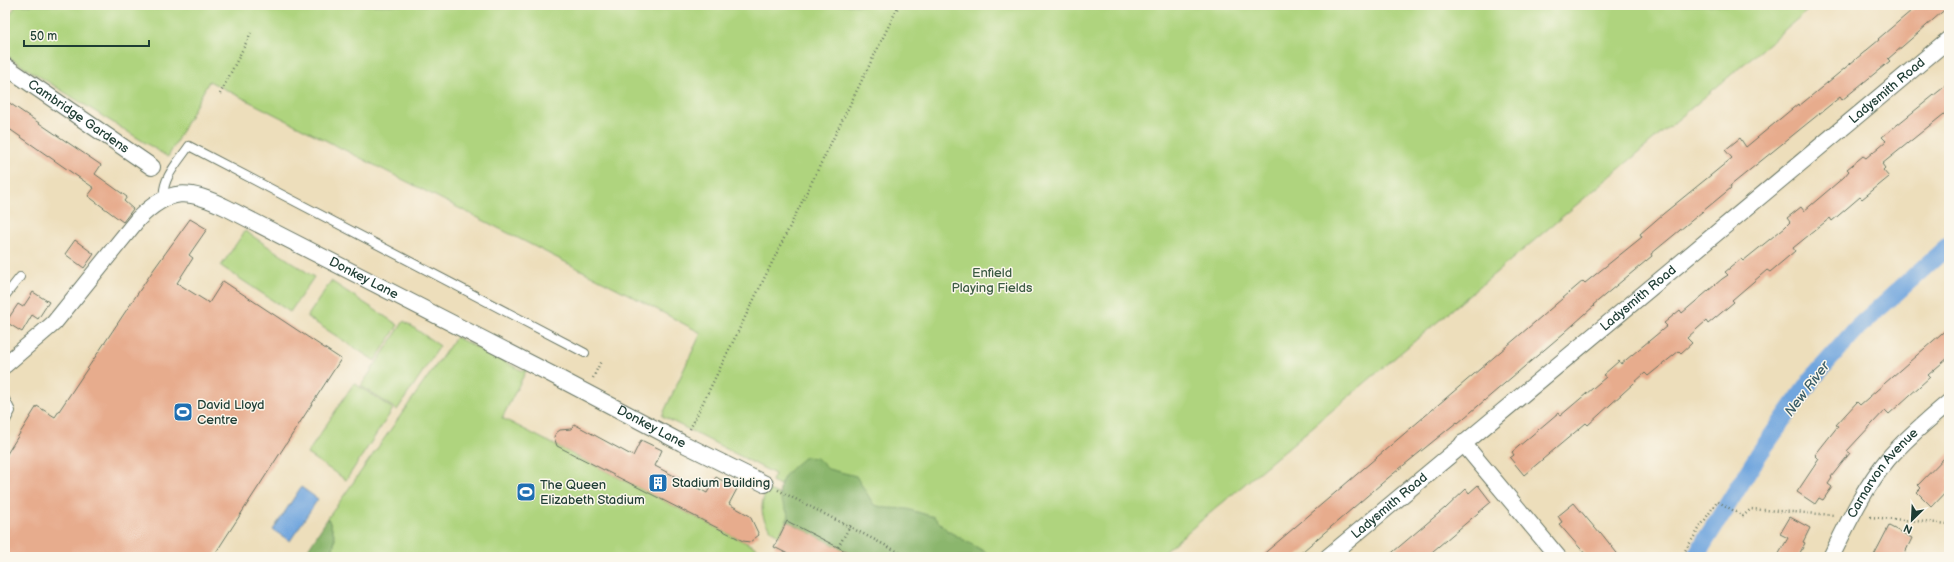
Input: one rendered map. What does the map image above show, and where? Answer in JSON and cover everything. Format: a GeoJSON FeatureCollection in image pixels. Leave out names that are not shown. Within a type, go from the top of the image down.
{"type":"FeatureCollection","features":[{"type":"Feature","properties":{"kind":"street","name":"Ladysmith Road"},"geometry":{"type":"LineString","coordinates":[[1328,557],[1949,39]]}},
{"type":"Feature","properties":{"kind":"street","name":"Cambridge Gardens"},"geometry":{"type":"LineString","coordinates":[[5,66],[152,167]]}},
{"type":"Feature","properties":{"kind":"street","name":"Donkey Lane"},"geometry":{"type":"LineString","coordinates":[[5,365],[54,324],[138,219],[150,207],[164,198],[178,194],[192,194],[212,201],[542,369],[682,443],[765,484]]}},
{"type":"Feature","properties":{"kind":"street","name":"Carnarvon Avenue"},"geometry":{"type":"LineString","coordinates":[[1831,557],[1866,489],[1889,458],[1922,425],[1949,402]]}},
{"type":"Feature","properties":{"kind":"street"},"geometry":{"type":"LineString","coordinates":[[1463,443],[1558,557]]}},
{"type":"Feature","properties":{"kind":"lane"},"geometry":{"type":"LineString","coordinates":[[164,198],[162,190],[166,181],[189,146],[585,353]]}},
{"type":"Feature","properties":{"kind":"lane"},"geometry":{"type":"LineString","coordinates":[[5,296],[20,277]]}},
{"type":"Feature","properties":{"kind":"lane"},"geometry":{"type":"LineString","coordinates":[[5,399],[12,411],[5,422]]}},
{"type":"Feature","properties":{"kind":"path"},"geometry":{"type":"LineString","coordinates":[[682,443],[899,5]]}},
{"type":"Feature","properties":{"kind":"path"},"geometry":{"type":"LineString","coordinates":[[220,94],[251,33]]}},
{"type":"Feature","properties":{"kind":"path"},"geometry":{"type":"LineString","coordinates":[[765,484],[908,557]]}},
{"type":"Feature","properties":{"kind":"path"},"geometry":{"type":"LineString","coordinates":[[1681,557],[1716,501],[1743,516],[1751,510],[1842,515]]}},
{"type":"Feature","properties":{"kind":"path"},"geometry":{"type":"LineString","coordinates":[[1866,517],[1949,524]]}},
{"type":"Feature","properties":{"kind":"path"},"geometry":{"type":"LineString","coordinates":[[838,547],[852,523]]}},
{"type":"Feature","properties":{"kind":"green space","name":"Enfield Playing Fields"},"geometry":{"type":"Polygon","coordinates":[[[16,5],[1814,5],[1158,557],[917,557],[772,481],[775,474],[662,416],[701,333],[628,294],[209,81],[168,157],[5,55],[5,24],[16,5]]]}},
{"type":"Feature","properties":{"kind":"green space"},"geometry":{"type":"Polygon","coordinates":[[[245,231],[314,277],[290,312],[221,266],[245,231]]]}},
{"type":"Feature","properties":{"kind":"green space"},"geometry":{"type":"Polygon","coordinates":[[[331,281],[398,325],[375,361],[307,317],[331,281]]]}},
{"type":"Feature","properties":{"kind":"green space"},"geometry":{"type":"Polygon","coordinates":[[[404,321],[440,346],[397,410],[361,386],[404,321]]]}},
{"type":"Feature","properties":{"kind":"green space","name":"The Queen Elizabeth Stadium"},"geometry":{"type":"Polygon","coordinates":[[[456,337],[523,371],[527,369],[502,418],[774,557],[332,557],[335,537],[328,518],[456,337]]]}},
{"type":"Feature","properties":{"kind":"green space"},"geometry":{"type":"Polygon","coordinates":[[[354,383],[393,409],[346,480],[307,454],[354,383]]]}},
{"type":"Feature","properties":{"kind":"green space"},"geometry":{"type":"Polygon","coordinates":[[[805,457],[817,458],[828,469],[856,476],[874,505],[886,508],[907,509],[934,517],[948,531],[994,557],[857,557],[787,521],[789,516],[780,495],[781,483],[787,473],[805,457]]]}},
{"type":"Feature","properties":{"kind":"green space"},"geometry":{"type":"Polygon","coordinates":[[[767,489],[780,495],[789,516],[779,536],[768,526],[763,515],[762,509],[764,496],[767,489]]]}},
{"type":"Feature","properties":{"kind":"green space"},"geometry":{"type":"Polygon","coordinates":[[[328,518],[335,537],[332,557],[303,557],[328,518]]]}},
{"type":"Feature","properties":{"kind":"water"},"geometry":{"type":"Polygon","coordinates":[[[301,487],[318,499],[290,541],[273,530],[301,487]]]}},
{"type":"Feature","properties":{"kind":"building"},"geometry":{"type":"Polygon","coordinates":[[[1918,5],[1949,6],[1888,59],[1890,61],[1842,100],[1840,97],[1730,186],[1731,188],[1651,254],[1652,256],[1593,305],[1594,306],[1564,333],[1458,423],[1457,422],[1388,478],[1296,557],[1260,557],[1583,281],[1585,283],[1642,237],[1640,234],[1732,158],[1725,150],[1740,138],[1746,147],[1798,104],[1799,106],[1879,40],[1878,39],[1918,5]]]}},
{"type":"Feature","properties":{"kind":"building"},"geometry":{"type":"Polygon","coordinates":[[[1949,83],[1949,110],[1882,164],[1885,168],[1883,170],[1889,177],[1862,199],[1860,197],[1832,221],[1830,218],[1793,248],[1795,251],[1770,272],[1767,270],[1732,300],[1734,302],[1708,324],[1706,321],[1687,338],[1692,343],[1681,353],[1679,351],[1648,376],[1645,373],[1588,425],[1586,423],[1524,475],[1510,458],[1514,455],[1512,452],[1558,413],[1560,416],[1606,377],[1603,375],[1619,361],[1621,364],[1667,326],[1664,323],[1680,310],[1682,313],[1728,275],[1725,272],[1741,259],[1743,261],[1785,227],[1790,222],[1787,218],[1801,207],[1804,211],[1844,177],[1849,171],[1847,169],[1863,156],[1866,158],[1886,141],[1882,137],[1949,83]]]}},
{"type":"Feature","properties":{"kind":"building"},"geometry":{"type":"Polygon","coordinates":[[[5,100],[101,165],[95,174],[127,197],[124,201],[133,209],[123,222],[88,196],[94,188],[5,126],[5,100]]]}},
{"type":"Feature","properties":{"kind":"building","name":"David Lloyd Centre"},"geometry":{"type":"Polygon","coordinates":[[[190,219],[207,229],[189,255],[193,258],[177,283],[209,303],[223,281],[341,359],[213,557],[5,557],[5,457],[37,406],[55,417],[154,269],[190,219]]]}},
{"type":"Feature","properties":{"kind":"building"},"geometry":{"type":"Polygon","coordinates":[[[75,240],[94,254],[84,268],[65,254],[75,240]]]}},
{"type":"Feature","properties":{"kind":"building"},"geometry":{"type":"Polygon","coordinates":[[[33,292],[49,302],[38,319],[32,315],[22,332],[6,322],[18,304],[23,307],[33,292]]]}},
{"type":"Feature","properties":{"kind":"building"},"geometry":{"type":"Polygon","coordinates":[[[1949,327],[1949,357],[1928,375],[1930,377],[1889,414],[1885,410],[1847,451],[1850,453],[1831,477],[1832,478],[1828,484],[1832,487],[1823,500],[1819,498],[1815,504],[1797,492],[1819,459],[1815,455],[1838,426],[1836,425],[1857,402],[1860,405],[1949,327]]]}},
{"type":"Feature","properties":{"kind":"building","name":"Stadium Building"},"geometry":{"type":"Polygon","coordinates":[[[574,424],[633,456],[641,440],[662,450],[655,466],[707,493],[716,477],[737,489],[729,504],[750,516],[759,535],[750,542],[743,541],[557,446],[554,437],[556,433],[560,430],[571,429],[574,424]]]}},
{"type":"Feature","properties":{"kind":"building"},"geometry":{"type":"Polygon","coordinates":[[[1949,453],[1949,489],[1932,507],[1917,492],[1921,488],[1918,485],[1949,453]]]}},
{"type":"Feature","properties":{"kind":"building"},"geometry":{"type":"Polygon","coordinates":[[[1478,485],[1491,502],[1426,557],[1387,557],[1445,509],[1466,489],[1469,493],[1478,485]]]}},
{"type":"Feature","properties":{"kind":"building"},"geometry":{"type":"Polygon","coordinates":[[[1574,503],[1620,557],[1588,557],[1559,524],[1562,522],[1558,516],[1574,503]]]}},
{"type":"Feature","properties":{"kind":"building"},"geometry":{"type":"Polygon","coordinates":[[[1790,517],[1810,528],[1798,557],[1777,557],[1788,538],[1780,534],[1790,517]]]}},
{"type":"Feature","properties":{"kind":"building"},"geometry":{"type":"Polygon","coordinates":[[[787,521],[857,557],[794,557],[774,547],[787,521]]]}},
{"type":"Feature","properties":{"kind":"building"},"geometry":{"type":"Polygon","coordinates":[[[1889,526],[1912,538],[1903,557],[1873,557],[1889,526]]]}},
{"type":"Feature","properties":{"kind":"waterway","name":"New River"},"geometry":{"type":"LineString","coordinates":[[1695,557],[1759,454],[1812,379],[1858,327],[1949,245]]}},
{"type":"Feature","properties":{"kind":"place","name":"David Lloyd Centre"},"geometry":{"type":"Point","coordinates":[183,412]}},
{"type":"Feature","properties":{"kind":"place","name":"Stadium Building"},"geometry":{"type":"Point","coordinates":[658,483]}},
{"type":"Feature","properties":{"kind":"place","name":"The Queen Elizabeth Stadium"},"geometry":{"type":"Point","coordinates":[526,492]}}]}
